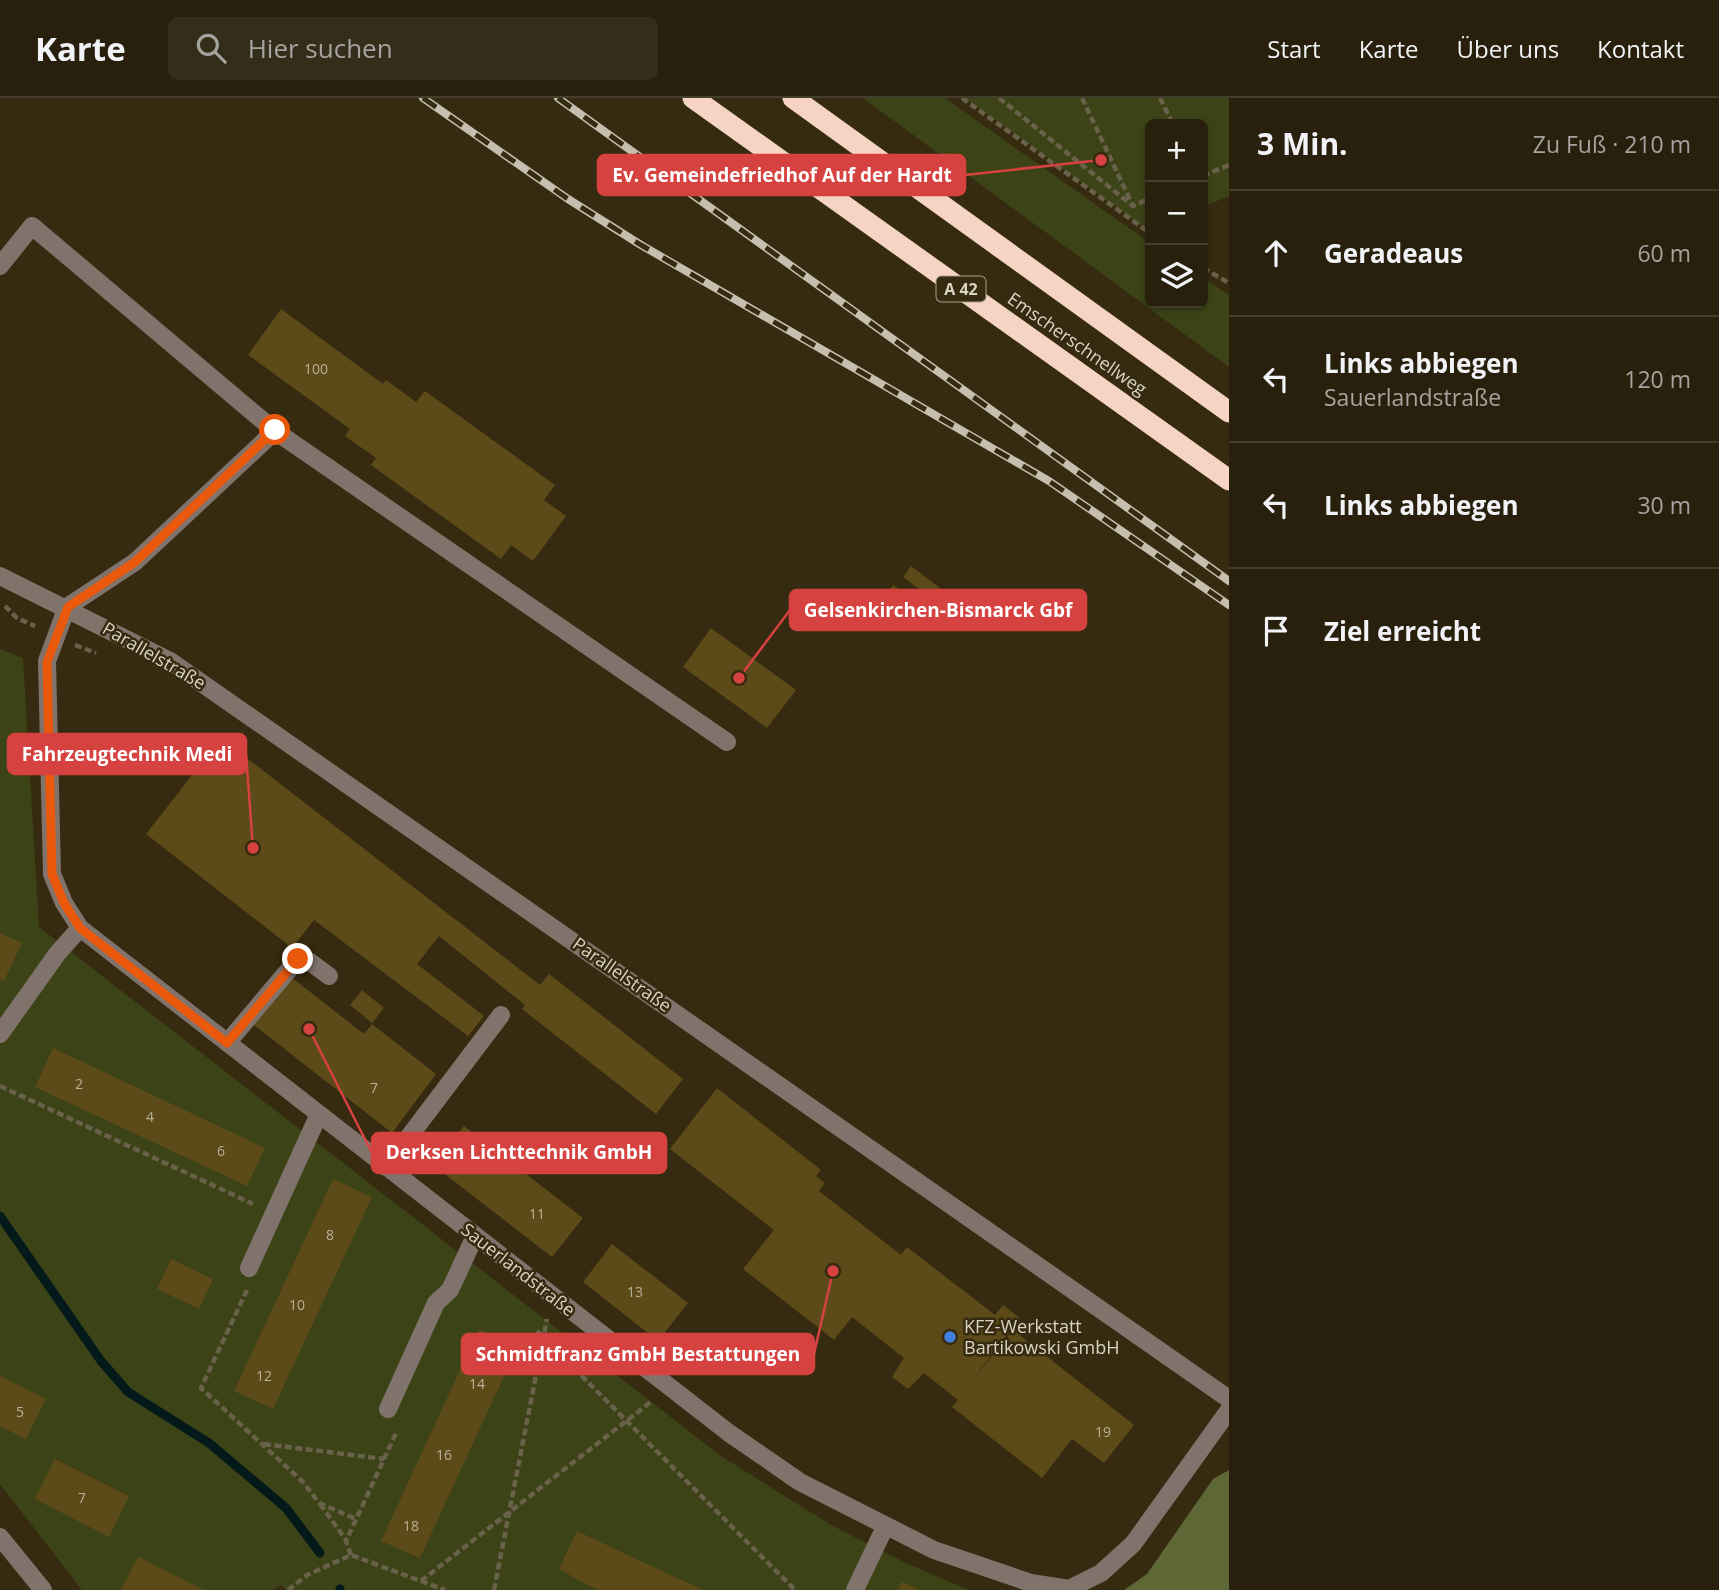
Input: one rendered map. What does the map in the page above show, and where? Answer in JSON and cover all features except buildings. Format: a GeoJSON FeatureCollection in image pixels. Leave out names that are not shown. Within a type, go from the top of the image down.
{"type":"FeatureCollection","features":[{"type":"Feature","properties":{"kind":"highway","name":"Emscherschnellweg"},"geometry":{"type":"LineString","coordinates":[[693,98],[1229,480]]}},
{"type":"Feature","properties":{"kind":"highway","name":"Emscherschnellweg"},"geometry":{"type":"LineString","coordinates":[[793,98],[1229,412]]}},
{"type":"Feature","properties":{"kind":"street"},"geometry":{"type":"LineString","coordinates":[[0,266],[32,226],[275,430],[727,742]]}},
{"type":"Feature","properties":{"kind":"street"},"geometry":{"type":"LineString","coordinates":[[68,607],[135,562],[275,430]]}},
{"type":"Feature","properties":{"kind":"street","name":"Parallelstraße"},"geometry":{"type":"LineString","coordinates":[[0,576],[68,607],[170,661],[1229,1399]]}},
{"type":"Feature","properties":{"kind":"street","name":"Sauerlandstraße"},"geometry":{"type":"LineString","coordinates":[[68,607],[47,662],[52,874],[64,903],[80,928],[667,1385],[800,1482],[885,1527],[983,1569],[1031,1583],[1069,1589],[1101,1573],[1133,1544],[1229,1410]]}},
{"type":"Feature","properties":{"kind":"street"},"geometry":{"type":"LineString","coordinates":[[0,1034],[57,954],[80,928]]}},
{"type":"Feature","properties":{"kind":"street"},"geometry":{"type":"LineString","coordinates":[[227,1043],[298,959],[310,962],[329,976]]}},
{"type":"Feature","properties":{"kind":"street"},"geometry":{"type":"LineString","coordinates":[[386,1167],[501,1015]]}},
{"type":"Feature","properties":{"kind":"street"},"geometry":{"type":"LineString","coordinates":[[248,1268],[319,1114]]}},
{"type":"Feature","properties":{"kind":"street"},"geometry":{"type":"LineString","coordinates":[[388,1409],[436,1303],[450,1290],[475,1236]]}},
{"type":"Feature","properties":{"kind":"street"},"geometry":{"type":"LineString","coordinates":[[855,1590],[885,1527]]}},
{"type":"Feature","properties":{"kind":"street"},"geometry":{"type":"LineString","coordinates":[[0,1536],[43,1590]]}},
{"type":"Feature","properties":{"kind":"path"},"geometry":{"type":"LineString","coordinates":[[962,98],[1145,229]]}},
{"type":"Feature","properties":{"kind":"path"},"geometry":{"type":"LineString","coordinates":[[999,98],[1133,206]]}},
{"type":"Feature","properties":{"kind":"path"},"geometry":{"type":"LineString","coordinates":[[1082,98],[1133,206]]}},
{"type":"Feature","properties":{"kind":"path"},"geometry":{"type":"LineString","coordinates":[[1160,98],[1170,119]]}},
{"type":"Feature","properties":{"kind":"path"},"geometry":{"type":"LineString","coordinates":[[1208,174],[1229,165]]}},
{"type":"Feature","properties":{"kind":"path"},"geometry":{"type":"LineString","coordinates":[[1133,206],[1145,200]]}},
{"type":"Feature","properties":{"kind":"path"},"geometry":{"type":"LineString","coordinates":[[1208,271],[1229,284]]}},
{"type":"Feature","properties":{"kind":"path"},"geometry":{"type":"LineString","coordinates":[[0,1086],[274,1213]]}},
{"type":"Feature","properties":{"kind":"path"},"geometry":{"type":"LineString","coordinates":[[248,1268],[256,1271],[201,1388],[263,1444],[319,1503],[346,1541],[351,1555]]}},
{"type":"Feature","properties":{"kind":"path"},"geometry":{"type":"LineString","coordinates":[[494,1590],[547,1315],[558,1301]]}},
{"type":"Feature","properties":{"kind":"path"},"geometry":{"type":"LineString","coordinates":[[537,1331],[795,1590]]}},
{"type":"Feature","properties":{"kind":"path"},"geometry":{"type":"LineString","coordinates":[[421,1581],[656,1398],[667,1385]]}},
{"type":"Feature","properties":{"kind":"path"},"geometry":{"type":"LineString","coordinates":[[346,1541],[402,1421],[388,1409]]}},
{"type":"Feature","properties":{"kind":"path"},"geometry":{"type":"LineString","coordinates":[[263,1444],[384,1459]]}},
{"type":"Feature","properties":{"kind":"path"},"geometry":{"type":"LineString","coordinates":[[319,1503],[356,1519]]}},
{"type":"Feature","properties":{"kind":"path"},"geometry":{"type":"LineString","coordinates":[[288,1590],[307,1575],[351,1555],[445,1590]]}},
{"type":"Feature","properties":{"kind":"green space"},"geometry":{"type":"Polygon","coordinates":[[[863,98],[945,98],[1145,239],[1145,305],[863,98]]]}},
{"type":"Feature","properties":{"kind":"green space"},"geometry":{"type":"Polygon","coordinates":[[[965,98],[1229,98],[1229,196],[1208,205],[1208,119],[1145,119],[1145,228],[965,98]]]}},
{"type":"Feature","properties":{"kind":"green space"},"geometry":{"type":"Polygon","coordinates":[[[1208,281],[1229,295],[1229,367],[1149,308],[1208,308],[1208,281]]]}},
{"type":"Feature","properties":{"kind":"green space"},"geometry":{"type":"Polygon","coordinates":[[[0,649],[23,658],[39,927],[721,1456],[831,1525],[908,1564],[969,1590],[286,1590],[281,1585],[273,1590],[82,1590],[0,1484],[0,649]]]}},
{"type":"Feature","properties":{"kind":"green space"},"geometry":{"type":"Polygon","coordinates":[[[1229,1470],[1229,1590],[1124,1590],[1147,1574],[1213,1479],[1229,1470]]]}},
{"type":"Feature","properties":{"kind":"waterway"},"geometry":{"type":"LineString","coordinates":[[0,1216],[101,1361],[128,1392],[209,1443],[286,1508],[320,1553]]}},
{"type":"Feature","properties":{"kind":"railway"},"geometry":{"type":"LineString","coordinates":[[423,98],[568,199],[641,245],[1049,481],[1229,605]]}},
{"type":"Feature","properties":{"kind":"railway"},"geometry":{"type":"LineString","coordinates":[[558,98],[1229,581]]}},
{"type":"Feature","properties":{"kind":"place","name":"Ev. Gemeindefriedhof Auf der Hardt"},"geometry":{"type":"Point","coordinates":[1101,160]}},
{"type":"Feature","properties":{"kind":"place","name":"Gelsenkirchen-Bismarck Gbf"},"geometry":{"type":"Point","coordinates":[739,678]}},
{"type":"Feature","properties":{"kind":"place","name":"Fahrzeugtechnik Medi"},"geometry":{"type":"Point","coordinates":[253,848]}},
{"type":"Feature","properties":{"kind":"place","name":"Derksen Lichttechnik GmbH"},"geometry":{"type":"Point","coordinates":[309,1029]}},
{"type":"Feature","properties":{"kind":"place","name":"Schmidtfranz GmbH Bestattungen"},"geometry":{"type":"Point","coordinates":[833,1271]}},
{"type":"Feature","properties":{"kind":"place","name":"KFZ-Werkstatt Bartikowski GmbH"},"geometry":{"type":"Point","coordinates":[950,1337]}},
{"type":"Feature","properties":{"kind":"route"},"geometry":{"type":"LineString","coordinates":[[275,430],[135,562],[68,607],[47,662],[52,874],[64,903],[80,928],[227,1043],[298,959]]}}]}
